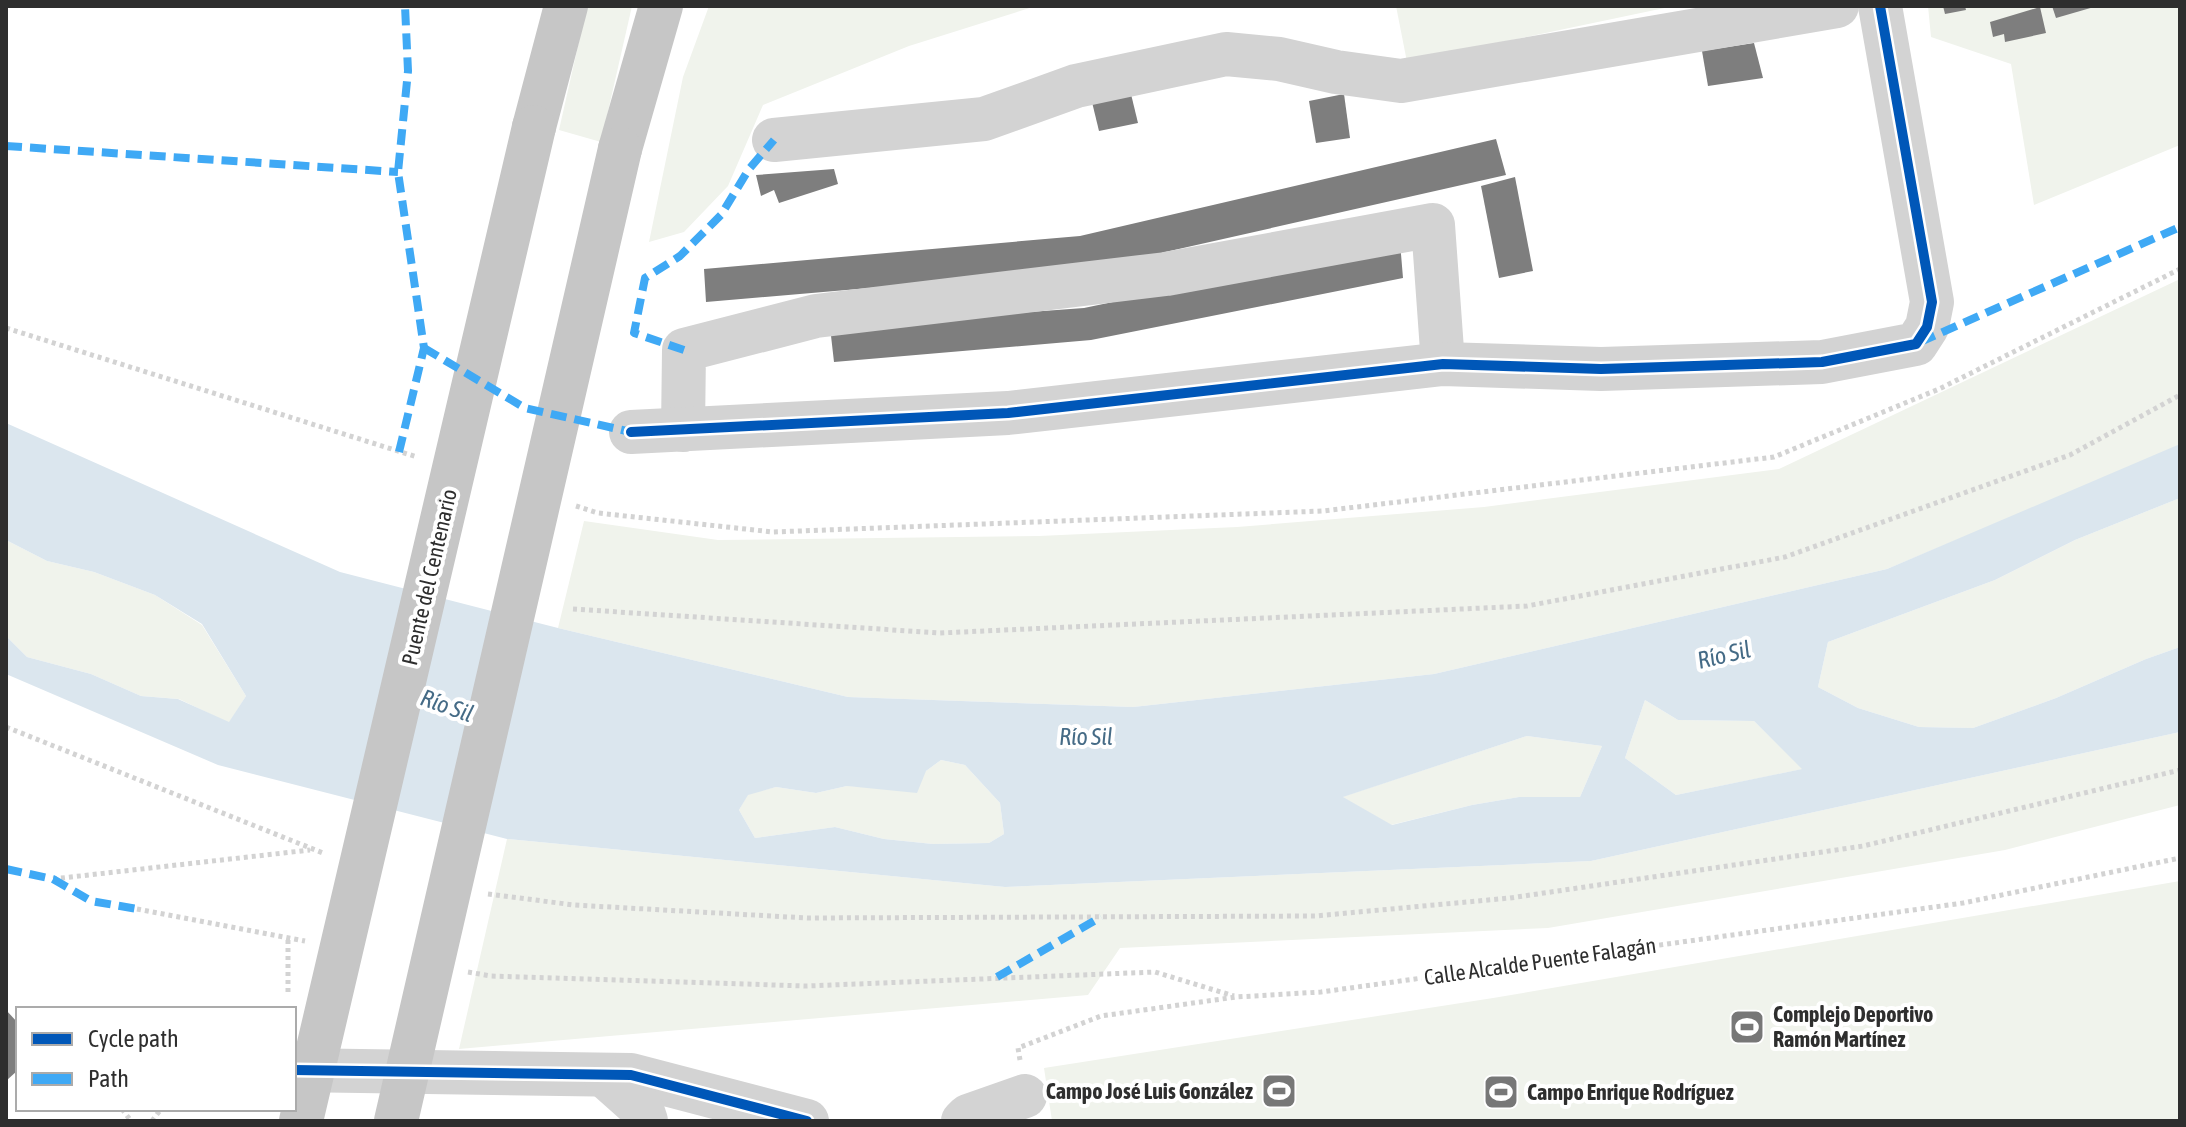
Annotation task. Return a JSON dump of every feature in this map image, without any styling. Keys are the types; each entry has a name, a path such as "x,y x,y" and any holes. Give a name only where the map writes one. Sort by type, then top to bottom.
{"main road":[{"name":"Puente del Centenario","path":"301,1121 534,127 566,6"},
{"path":"396,1121 620,149 661,6"}],"street":[{"path":"774,140 984,119 1076,86 1226,54 1279,59 1336,72 1401,81 1837,6"},
{"path":"631,432 1008,413 1443,364 1601,369 1822,362 1916,344 1927,327 1932,302 1880,6"},
{"path":"683,430 684,350 816,316 1166,274 1433,225 1443,364"},
{"path":"296,1070 631,1075 807,1121"},
{"path":"606,1077 642,1109 646,1121"},
{"path":"963,1121 968,1116 1025,1096"},
{"path":"682,1121 715,1109 741,1105"}],"path":[{"path":"570,504 598,513 773,532 1323,511 1774,457 1939,389 2180,269"},
{"path":"6,328 427,461"},
{"path":"573,609 940,633 1527,606 1785,557 2070,455 2180,395"},
{"path":"6,727 328,854"},
{"path":"481,893 574,905 807,918 1315,916 1510,898 1863,846 2180,770"},
{"path":"53,879 312,850"},
{"path":"137,909 319,943"},
{"path":"288,937 288,1004"},
{"path":"459,970 491,976 807,986 1155,972 1236,997"}],"shaded area":[{"path":"587,6 632,6 601,142 559,130"},
{"path":"709,6 1036,6 909,46 763,105 728,186 684,232 649,242 683,77"},
{"path":"1396,6 1674,6 1407,62"},
{"path":"1928,6 2180,6 2180,145 2034,205 2011,64 1931,37"},
{"path":"2180,279 2180,444 2169,451 1887,569 1434,674 1133,707 848,697 558,628 584,521 718,540 1039,536 1237,527 1484,507 1779,469"},
{"path":"2180,498 2180,647 1973,728 1919,727 1858,708 1818,687 1828,642 1995,580 2075,540"},
{"path":"6,540 47,561 94,572 155,595 202,625 246,696 229,723 179,699 141,696 91,674 27,657 6,636"},
{"path":"1645,700 1678,720 1754,721 1803,769 1676,795 1625,758"},
{"path":"2180,732 2180,805 2005,850 1548,928 1120,948 1088,995 459,1049 507,839 1005,887 1591,861"},
{"path":"1527,736 1602,746 1580,797 1519,797 1391,825 1342,797"},
{"path":"941,760 965,765 1000,803 1004,834 989,843 933,844 884,839 835,827 755,838 739,810 748,794 776,787 816,793 847,786 873,787 926,771"},
{"name":"Complejo Deportivo Ramón Martínez","path":"2180,881 2180,1121 1052,1121 1044,1068 1493,998"}],"water":[{"name":"Río Sil","path":"6,423 340,572 558,628 848,697 1133,707 1434,674 1887,569 2180,444 2180,498 2075,540 1995,580 1828,642 1818,687 1858,708 1919,727 1973,728 2180,647 2180,732 1591,861 1005,887 507,839 218,765 6,674 6,636 27,657 91,674 141,696 178,699 229,722 246,696 202,624 155,595 94,572 47,561 6,540","holes":["1645,700 1678,720 1754,721 1802,769 1676,795 1625,758","1527,736 1602,746 1580,797 1519,797 1392,825 1343,797","941,760 965,765 1000,803 1004,834 989,843 933,844 884,839 835,827 755,838 739,810 748,795 776,787 816,793 847,786 917,793 926,771"]}],"building":[{"path":"1943,6 1965,6 1966,10 1945,14"},
{"path":"2052,6 2094,6 2094,7 2056,18"},
{"path":"2040,7 2046,33 2005,42 2004,34 1993,37 1990,22"},
{"path":"1754,43 1763,78 1708,86 1702,51"},
{"path":"1130,90 1138,123 1099,131 1091,98"},
{"path":"1344,94 1350,138 1316,143 1309,101"},
{"path":"1496,139 1506,175 1090,269 706,302 704,269 1080,236"},
{"path":"834,169 838,184 779,203 774,190 761,196 756,175"},
{"path":"1515,177 1533,271 1499,278 1481,186"},
{"path":"1400,242 1403,278 1091,340 834,362 830,327 1084,308"},
{"path":"6,1010 16,1021 16,1072 6,1081"}],"marked path":[{"path":"399,452 424,348 398,172 408,71 405,6"},
{"path":"684,350 634,333 645,278 680,256 721,215 749,169 774,140"},
{"path":"6,146 398,172"},
{"path":"1920,342 2180,227"},
{"path":"424,348 525,408 631,432"},
{"path":"6,869 53,879 91,901 137,909"},
{"path":"997,977 1101,917"}],"cycle path":[{"path":"631,432 1008,413 1443,364 1601,369 1822,362 1916,344 1927,327 1932,302 1880,6"},
{"path":"296,1070 631,1075 807,1121"}],"place":[{"name":"Complejo Deportivo Ramón Martínez","path":"1747,1027"},
{"name":"Campo José Luis González","path":"1279,1091"},
{"name":"Campo Enrique Rodríguez","path":"1501,1092"}]}
